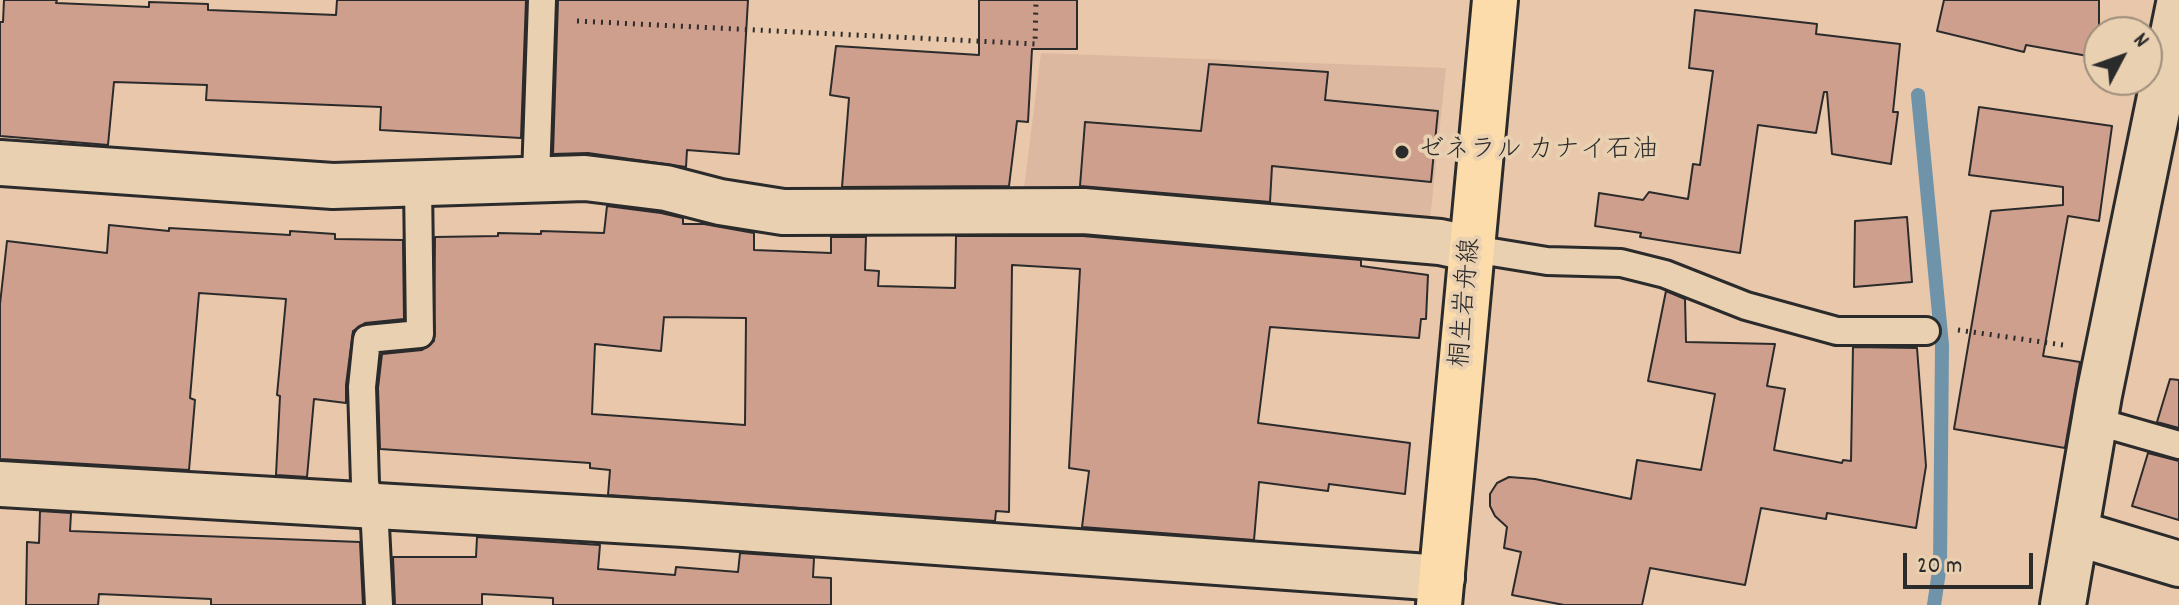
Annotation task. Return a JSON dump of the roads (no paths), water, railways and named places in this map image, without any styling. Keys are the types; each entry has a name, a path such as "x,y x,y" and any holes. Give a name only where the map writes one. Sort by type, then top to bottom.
{"main road":[{"name":"桐生岩舟線","path":"1441,592 1495,0"}],"street":[{"path":"2063,605 2108,351 2179,4"},
{"path":"0,163 333,186 585,178 666,188 720,202 783,212 1084,211 1440,242 1473,249"},
{"path":"0,484 699,525 1441,592"},
{"path":"2076,533 2179,564"}],"lane":[{"path":"536,178 542,10"},
{"path":"379,605 375,526 365,483 362,387 367,339 420,334 418,185"},
{"path":"1473,249 1547,261 1621,263 1665,274 1746,306 1837,331 1940,330"},
{"path":"2095,421 2179,445"}],"waterway":[{"path":"1918,95 1942,345 1940,565 1934,605"}],"place":[{"name":"ゼネラル カナイ石油","path":"1402,152"}]}
